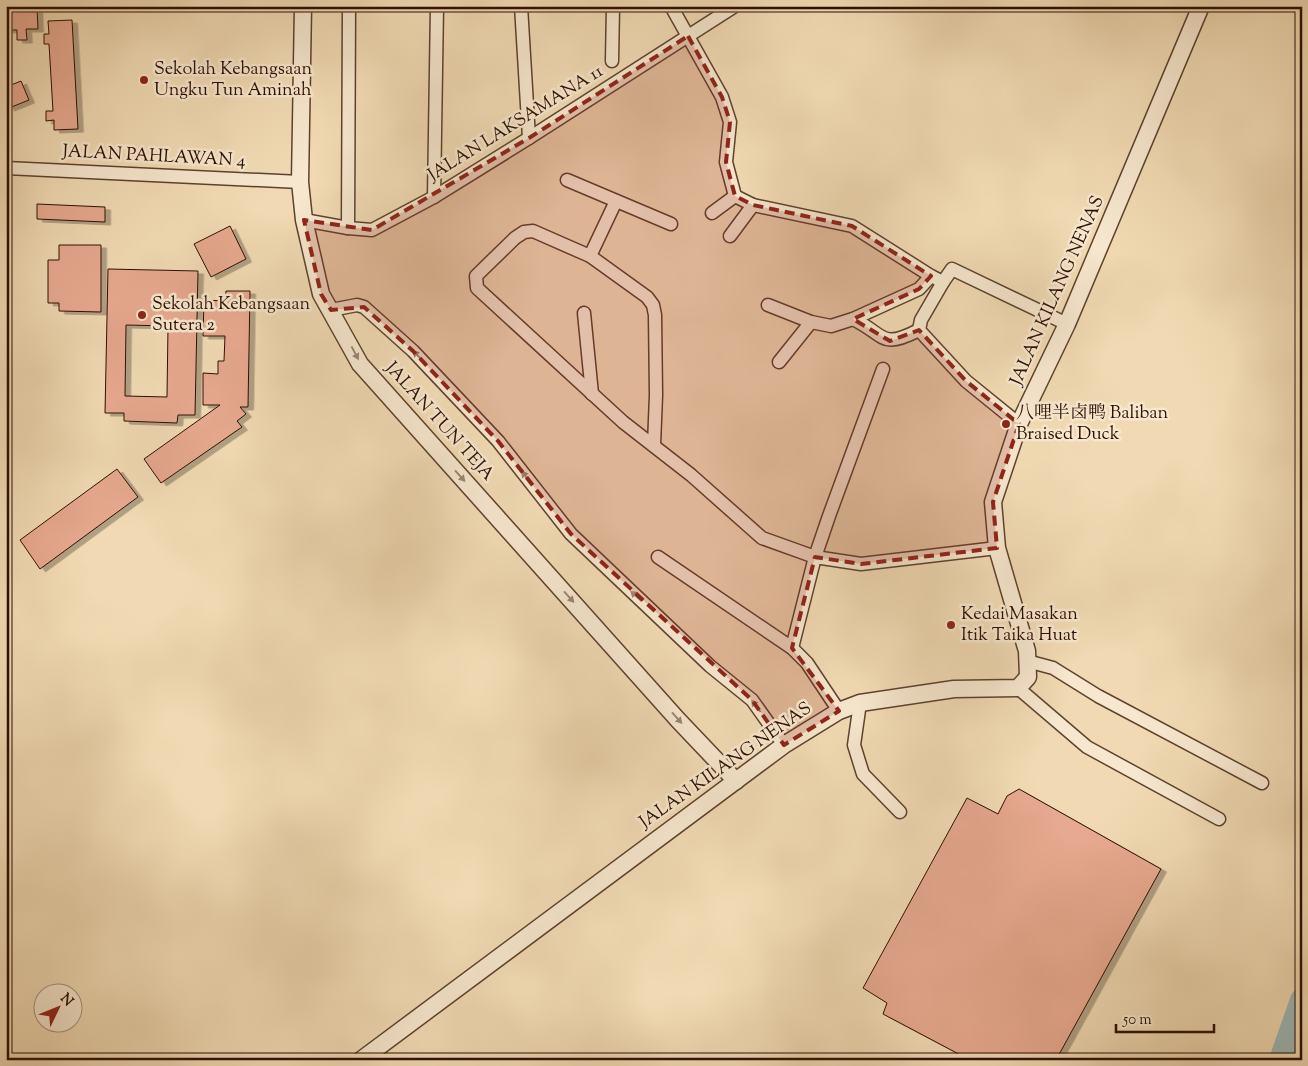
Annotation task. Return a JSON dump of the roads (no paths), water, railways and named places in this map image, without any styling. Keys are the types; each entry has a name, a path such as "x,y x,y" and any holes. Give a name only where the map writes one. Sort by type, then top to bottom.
{"street":[{"name":"JALAN TUN TEJA","path":"303,6 300,182 304,220 322,294 360,364 678,720 736,781"},
{"path":"348,228 349,6"},
{"path":"434,196 437,6"},
{"path":"521,6 529,138"},
{"path":"612,61 613,6"},
{"path":"671,6 722,97 730,122 726,162 735,196 753,205 852,226 931,276 944,282"},
{"name":"JALAN LAKSAMANA 11","path":"304,220 348,228 372,230 434,196 529,138 735,6"},
{"name":"JALAN KILANG NENAS","path":"361,1060 533,934 736,781 784,746 839,711 860,703 954,690 1018,688 1028,677 1027,651 996,548 993,502 1019,424 1068,324 1201,6"},
{"name":"JALAN PAHLAWAN 4","path":"6,168 300,182"},
{"path":"567,180 671,224"},
{"path":"712,213 735,196"},
{"path":"590,256 616,202"},
{"path":"730,236 753,205"},
{"path":"654,445 656,395 653,305 642,292 590,256 528,231 515,238 478,274 475,282 485,298 592,394 654,445 691,475 762,538 815,557 861,564 996,548"},
{"path":"919,330 921,320 952,269 1068,324"},
{"path":"768,305 811,322 831,326 853,320 919,290 931,276"},
{"path":"331,310 357,305 364,307 413,351 498,441 571,534 710,666 752,700 784,746"},
{"path":"584,313 592,394"},
{"path":"853,320 890,341 900,340 919,330"},
{"path":"779,362 811,322"},
{"path":"919,330 966,381 1019,424"},
{"path":"792,648 815,557 883,369"},
{"path":"658,557 792,648 807,663 839,711"},
{"path":"1027,661 1053,668 1098,696 1262,783"},
{"path":"1018,688 1087,747 1219,819"},
{"path":"860,703 854,745 863,774 900,812"}],"water":[{"path":"1302,1000 1302,1060 1281,1060"}],"waterway":[{"path":"1281,1060 1302,1000"}],"place":[{"name":"Sekolah Kebangsaan Ungku Tun Aminah","path":"144,80"},
{"name":"Sekolah Kebangsaan Sutera 2","path":"142,315"},
{"name":"八哩半卤鸭 Baliban Braised Duck","path":"1006,424"},
{"name":"Kedai Masakan Itik Taika Huat","path":"951,625"}]}
